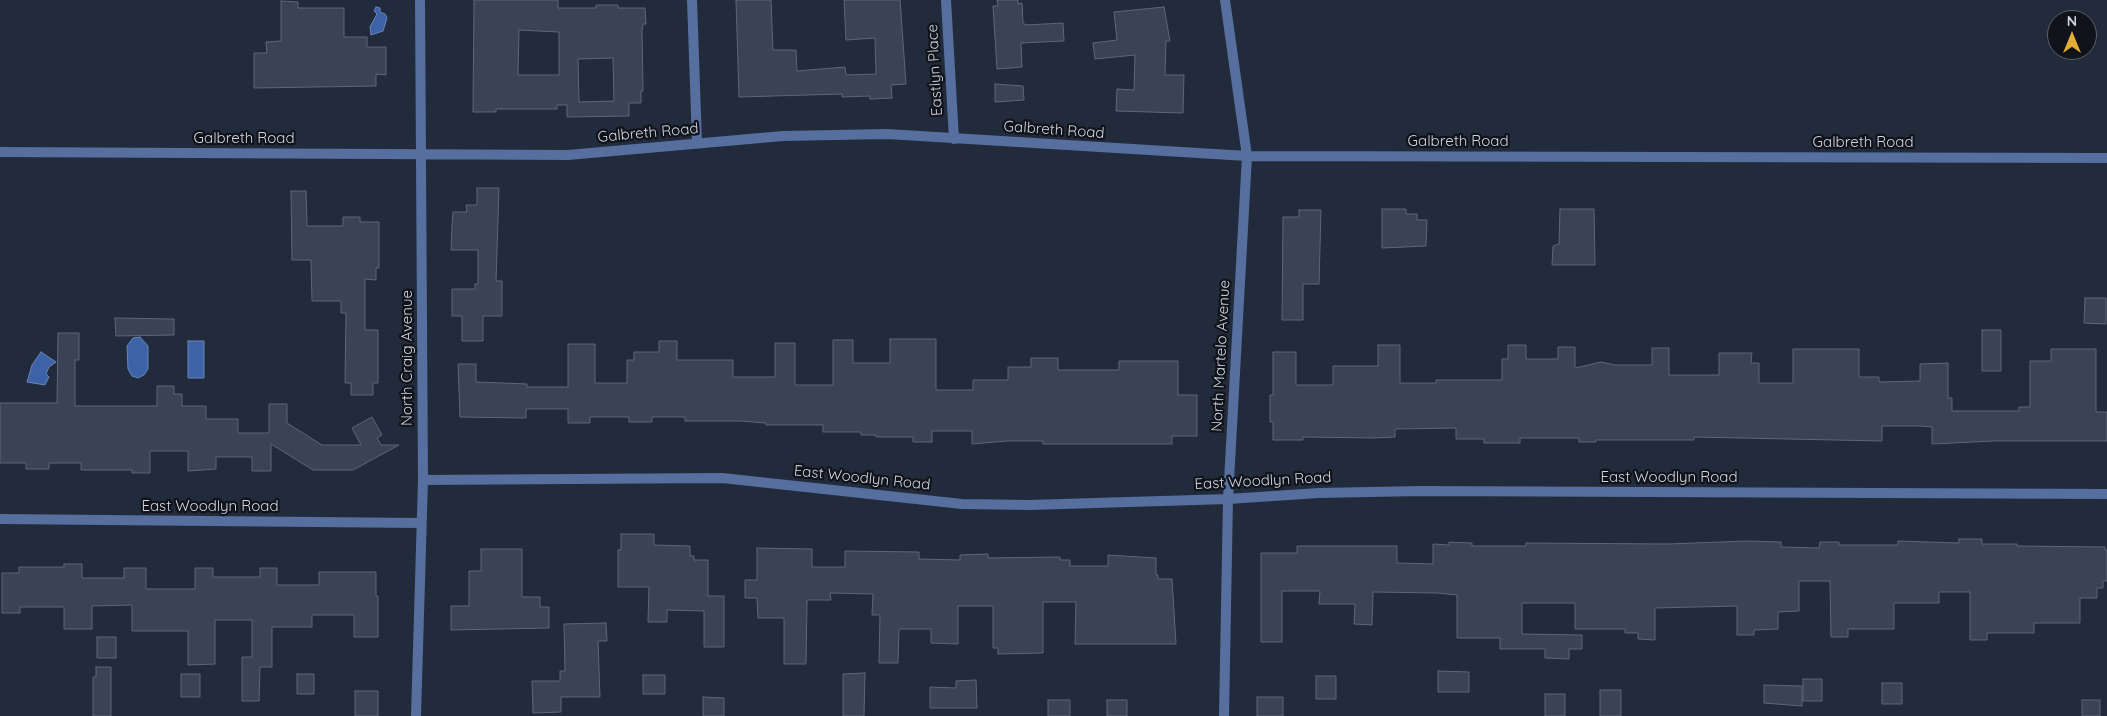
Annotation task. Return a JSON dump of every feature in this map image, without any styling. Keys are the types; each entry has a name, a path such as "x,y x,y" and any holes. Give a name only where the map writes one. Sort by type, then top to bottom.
{"street":[{"name":"North Craig Avenue","path":"416,716 420,523 423,480 420,0"},
{"path":"692,0 697,143"},
{"name":"Eastlyn Place","path":"946,0 954,139"},
{"name":"North Martelo Avenue","path":"1224,716 1228,499 1247,156 1225,0"},
{"name":"Galbreth Road","path":"0,152 568,155 782,136 868,135 1247,156 2107,158"},
{"name":"East Woodlyn Road","path":"423,480 722,478 954,503 1029,506 1228,499 1319,493 1421,491 2107,494"},
{"name":"East Woodlyn Road","path":"0,520 420,523"}],"water":[{"path":"376,7 380,8 380,12 385,14 387,18 383,31 371,35 370,27 377,14 374,11"},
{"path":"140,337 148,346 148,369 144,375 138,378 132,376 128,369 127,346 133,338"},
{"path":"188,341 204,341 204,378 188,378"},
{"path":"41,352 56,362 49,367 46,374 49,377 45,385 27,382 32,365"}],"building":[{"path":"474,0 558,0 558,8 596,8 596,5 618,5 618,8 645,8 646,24 643,24 642,30 643,91 641,91 641,103 629,103 629,116 567,117 567,105 557,105 557,109 496,109 496,112 473,112","holes":["519,30 559,32 559,75 518,75","613,58 614,101 579,102 578,59"]},
{"path":"736,0 771,0 773,50 796,50 797,71 845,67 846,75 876,74 875,38 846,40 844,0 900,0 906,84 891,85 892,98 870,99 870,96 842,97 842,94 739,97"},
{"path":"997,0 1018,0 1018,4 1022,3 1023,23 1026,25 1063,23 1064,41 1021,43 1022,67 997,69 993,6 998,6"},
{"path":"281,1 298,2 298,8 344,8 344,37 367,37 367,47 386,47 386,75 376,74 376,86 254,88 254,53 267,53 266,42 281,41"},
{"path":"1164,7 1170,41 1166,41 1165,75 1184,75 1183,113 1116,111 1117,89 1134,90 1135,55 1095,59 1093,43 1117,40 1114,12"},
{"path":"995,84 1023,86 1024,100 995,102"},
{"path":"477,188 499,188 496,281 502,281 502,316 483,316 483,341 462,341 462,316 452,316 452,289 475,289 475,284 478,284 478,250 451,250 453,212 467,212 466,205 477,205"},
{"path":"291,191 306,191 307,226 343,226 343,217 360,217 360,222 379,222 379,268 376,268 376,280 365,279 365,330 378,330 378,383 373,383 373,395 351,395 351,383 345,383 346,313 341,313 341,301 312,301 311,260 292,260"},
{"path":"1382,209 1406,209 1406,214 1417,214 1417,220 1427,220 1426,246 1382,248"},
{"path":"1560,209 1594,209 1595,265 1552,265 1553,246 1559,244"},
{"path":"1299,210 1321,210 1319,284 1303,284 1303,320 1282,320 1283,217 1299,217"},
{"path":"2085,298 2106,298 2106,324 2084,323"},
{"path":"115,318 174,319 174,335 116,336"},
{"path":"1982,330 2001,330 2001,371 1982,371"},
{"path":"58,333 79,333 79,360 75,360 75,406 157,406 157,386 174,386 174,394 182,394 182,406 206,406 206,419 238,419 238,433 269,433 269,404 287,404 287,423 322,445 361,445 352,428 372,417 382,435 377,438 381,445 399,445 353,470 313,470 271,444 271,471 252,471 252,457 216,457 216,469 188,471 188,451 150,451 150,473 132,473 132,470 81,470 81,463 49,463 49,469 26,469 26,463 0,463 0,403 57,403"},
{"path":"890,339 936,339 936,390 973,390 973,380 1008,380 1008,367 1031,367 1031,358 1058,358 1058,370 1119,370 1119,361 1178,361 1178,395 1197,395 1197,436 1172,436 1172,444 1043,444 1043,441 1007,441 972,444 972,431 932,431 932,442 913,442 913,437 876,437 876,435 861,435 861,432 823,432 823,425 766,425 766,423 741,421 685,421 685,417 652,417 652,422 629,422 629,417 590,417 590,423 568,423 568,409 526,409 526,418 460,417 458,364 476,364 476,382 527,384 527,387 568,387 568,344 595,344 595,383 627,383 627,360 634,360 634,352 659,352 659,341 677,341 677,360 733,360 733,377 775,377 775,343 795,343 795,385 833,385 833,340 853,340 853,363 890,363"},
{"path":"1378,345 1400,345 1400,383 1436,383 1436,380 1502,380 1502,359 1508,359 1508,345 1526,345 1526,359 1558,359 1558,347 1575,347 1575,368 1601,362 1615,365 1652,365 1652,348 1669,348 1669,375 1719,375 1719,353 1752,353 1751,363 1759,363 1759,383 1793,383 1793,349 1859,349 1859,377 1879,377 1879,382 1920,381 1920,364 1948,363 1948,398 1952,398 1952,411 2019,411 2019,407 2030,407 2030,361 2051,361 2051,349 2096,349 2096,412 2107,412 2107,441 1993,441 1932,444 1932,427 1920,426 1882,426 1882,441 1694,437 1694,440 1596,440 1596,442 1579,442 1579,438 1520,438 1520,443 1484,443 1484,439 1456,439 1456,428 1395,429 1395,437 1303,437 1303,440 1273,440 1273,422 1270,422 1270,395 1273,395 1273,352 1296,352 1296,385 1333,385 1333,366 1378,366"},
{"path":"621,534 654,534 654,545 690,546 690,556 694,556 694,560 708,560 708,596 724,596 724,647 704,647 704,611 667,610 667,622 648,622 649,587 618,587 618,550 621,550"},
{"path":"1959,539 1982,539 1982,544 2017,544 2017,546 2105,547 2105,550 2107,550 2107,581 2103,581 2103,588 2097,588 2097,598 2080,598 2080,623 2034,623 2034,633 1987,633 1987,640 1970,640 1970,592 1939,592 1939,603 1894,603 1894,629 1848,629 1848,637 1831,637 1830,581 1799,581 1799,611 1778,612 1778,629 1754,630 1754,635 1737,635 1737,606 1655,608 1655,640 1638,639 1638,633 1625,633 1625,629 1575,629 1575,603 1522,603 1522,634 1582,635 1582,649 1569,649 1569,659 1545,658 1545,649 1500,649 1500,638 1457,638 1457,595 1437,593 1373,592 1372,625 1354,624 1355,604 1319,604 1320,591 1282,591 1282,642 1261,642 1261,553 1297,553 1297,546 1397,546 1397,563 1433,564 1433,544 1449,545 1449,542 1472,543 1472,546 1526,546 1526,543 1667,544 1747,541 1781,542 1781,547 1819,548 1820,542 1839,542 1839,545 1898,545 1898,541 1959,543"},
{"path":"757,548 812,549 812,567 845,567 845,551 919,552 919,559 960,560 960,555 988,554 988,558 1060,557 1060,560 1070,560 1070,566 1108,566 1108,555 1156,558 1156,575 1158,575 1158,579 1172,579 1176,644 1075,644 1076,602 1043,602 1043,653 998,654 998,648 993,648 993,606 958,606 958,644 931,643 931,629 899,629 898,663 879,663 880,615 872,615 873,594 830,593 831,600 807,600 806,664 784,664 784,618 758,618 757,598 745,598 745,580 757,580"},
{"path":"481,549 522,549 522,597 540,597 540,607 549,607 549,628 451,630 451,606 469,606 469,571 481,571"},
{"path":"64,564 82,564 82,578 124,578 124,568 146,568 146,589 195,589 195,568 213,568 213,577 260,577 260,568 277,568 277,585 319,585 319,572 376,572 378,637 354,637 354,615 312,615 312,627 272,627 272,667 260,667 259,701 242,701 242,657 252,657 252,620 215,620 215,664 188,665 188,631 132,631 132,605 92,606 92,629 64,629 64,607 20,607 20,613 2,613 2,573 19,573 19,567 64,567"},
{"path":"606,623 607,641 598,641 600,697 561,697 561,712 533,713 532,681 560,681 560,671 565,671 564,624"},
{"path":"97,637 116,637 116,658 97,658"},
{"path":"96,667 111,667 111,716 93,716 93,677 96,677"},
{"path":"1438,671 1469,672 1469,692 1438,692"},
{"path":"865,673 864,716 843,716 843,674"},
{"path":"181,674 200,674 200,697 181,697"},
{"path":"297,674 314,674 314,694 297,694"},
{"path":"643,675 665,675 665,694 643,694"},
{"path":"1316,676 1336,676 1336,699 1316,699"},
{"path":"1803,679 1822,679 1822,701 1803,701"},
{"path":"976,680 977,708 930,708 930,687 956,688 956,681"},
{"path":"1882,683 1902,683 1902,704 1882,704"},
{"path":"1764,685 1802,686 1802,706 1764,703"},
{"path":"1600,690 1621,690 1621,716 1600,716"},
{"path":"355,691 378,691 378,716 355,716"},
{"path":"1545,694 1565,694 1565,716 1545,716"},
{"path":"703,697 724,698 724,716 703,716"},
{"path":"1257,697 1283,697 1283,716 1257,716"},
{"path":"1048,700 1070,700 1070,716 1048,716"},
{"path":"1107,700 1127,700 1127,716 1107,716"},
{"path":"2082,700 2100,700 2100,716 2082,716"}]}
